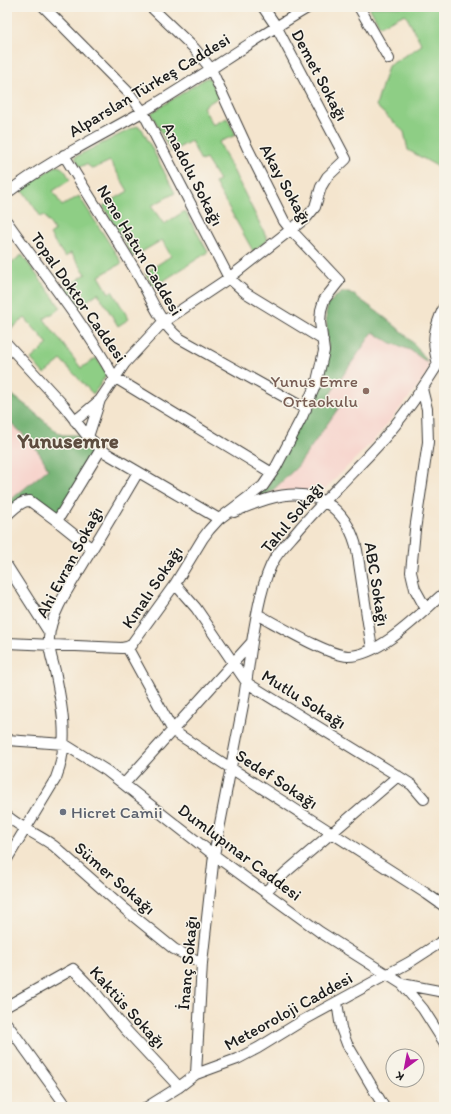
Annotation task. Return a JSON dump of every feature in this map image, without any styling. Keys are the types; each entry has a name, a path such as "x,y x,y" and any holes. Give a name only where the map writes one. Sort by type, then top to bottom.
{"street":[{"name":"Anadolu Sokağı","path":"44,7 128,92 143,112 229,278 246,293 323,340"},
{"name":"Akay Sokağı","path":"151,7 194,48 211,69 267,189 284,221 338,281 324,300 321,310 320,322 324,351 321,365 306,409 263,486 219,519"},
{"name":"Demet Sokağı","path":"263,7 276,26 346,158 328,177 321,187 316,207 307,217 291,230"},
{"name":"Alparslan Türkeş Caddesi","path":"7,193 30,176 64,155 143,112 276,26 309,7"},
{"path":"359,7 389,59"},
{"name":"Nene Hatun Caddesi","path":"64,155 137,274 163,322 179,338 306,409"},
{"name":"Topal Doktor Caddesi","path":"7,222 89,335 114,377 272,472"},
{"path":"88,437 100,400 114,377 143,342 163,322 229,278 291,230"},
{"name":"Tahıl Sokağı","path":"231,768 247,683 257,614 275,559 324,501 370,453 441,365 434,343 438,319 444,307"},
{"path":"7,344 64,406 88,437 101,449 219,519"},
{"path":"422,389 427,409 428,442 415,530 411,572 415,589 426,609"},
{"path":"75,421 100,400"},
{"path":"57,521 101,449"},
{"name":"Ahi Evran Sokağı","path":"7,859 56,778 60,768 64,744 60,695 49,645 49,632 63,598 138,472"},
{"name":"ABC Sokağı","path":"219,519 259,501 287,495 315,497 324,501 337,511 346,520 354,536 372,649"},
{"path":"7,515 27,500 36,504 92,549"},
{"name":"Kınalı Sokağı","path":"7,643 127,647 134,641 175,584 203,538 219,519"},
{"path":"7,566 49,632"},
{"name":"Mutlu Sokağı","path":"175,584 196,608 247,683 412,785 424,799"},
{"path":"257,614 324,649 341,655 355,655 372,649 390,639 444,593"},
{"path":"124,784 252,642"},
{"name":"Sedef Sokağı","path":"127,647 173,731 444,906"},
{"name":"Dumlupınar Caddesi","path":"7,740 64,744 107,771 214,855 320,932 402,984"},
{"name":"İnanç Sokağı","path":"196,1074 202,963 214,855 231,768"},
{"path":"265,892 398,776"},
{"name":"Sümer Sokağı","path":"7,816 24,829 54,846 126,910 174,949 202,963"},
{"name":"Meteoroloji Caddesi","path":"147,1107 179,1087 196,1074 237,1059 386,975 444,940"},
{"name":"Kaktüs Sokağı","path":"7,1006 73,969 94,991 125,1029 179,1087"},
{"path":"402,984 444,992"},
{"path":"402,984 423,1009 444,1042"},
{"path":"336,1002 341,1028 347,1044 384,1107"},
{"path":"7,1024 67,1107"}],"shaded area":[{"name":"Yunus Emre Ortaokulu","path":"343,292 349,292 370,306 414,344 428,363 428,369 421,383 374,440 322,492 273,490 261,498 268,486 328,348 326,313 328,305 334,298"},
{"path":"7,391 57,432 62,435 77,435 90,447 91,456 32,497 26,496 7,510"}],"green space":[{"path":"369,7 444,7 444,170 408,150 404,132 376,106 388,66 422,45 405,14 380,26"},
{"path":"206,78 209,78 219,97 203,107 213,125 227,118 236,135 219,142 268,240 253,251 215,183 219,180 206,159 201,161 191,141 171,152 151,113"},
{"path":"137,126 142,129 175,193 151,206 164,224 185,211 208,252 154,287 145,273 171,256 162,240 133,257 103,206 128,191 110,161 93,169 86,164 80,167 75,157"},
{"path":"56,166 63,169 70,180 53,191 62,206 79,196 122,263 99,276 109,293 112,291 129,319 118,326 98,293 77,308 64,289 86,274 71,253 65,257 50,235 55,231 44,215 41,217 21,188"},
{"path":"22,255 61,308 44,319 81,368 96,358 107,373 93,394 61,360 44,374 31,359 48,344 25,318 8,331 7,330 7,316 11,313 7,307 7,266"},
{"path":"343,292 349,292 354,295 405,334 422,353 428,363 410,350 389,342 373,332 328,397 340,406 297,467 273,490 261,498 253,498 268,486 328,348 326,313 328,305 334,298"},
{"path":"7,391 57,432 62,435 77,435 87,444 91,451 90,457 83,472 59,511 55,514 30,496 26,496 7,510 7,503 48,469 35,448 7,419"}],"place":[{"name":"Yunus Emre Ortaokulu","path":"366,391"},
{"name":"Hicret Camii","path":"63,812"}],"district":[{"name":"Yunusemre","path":"68,441"}]}
